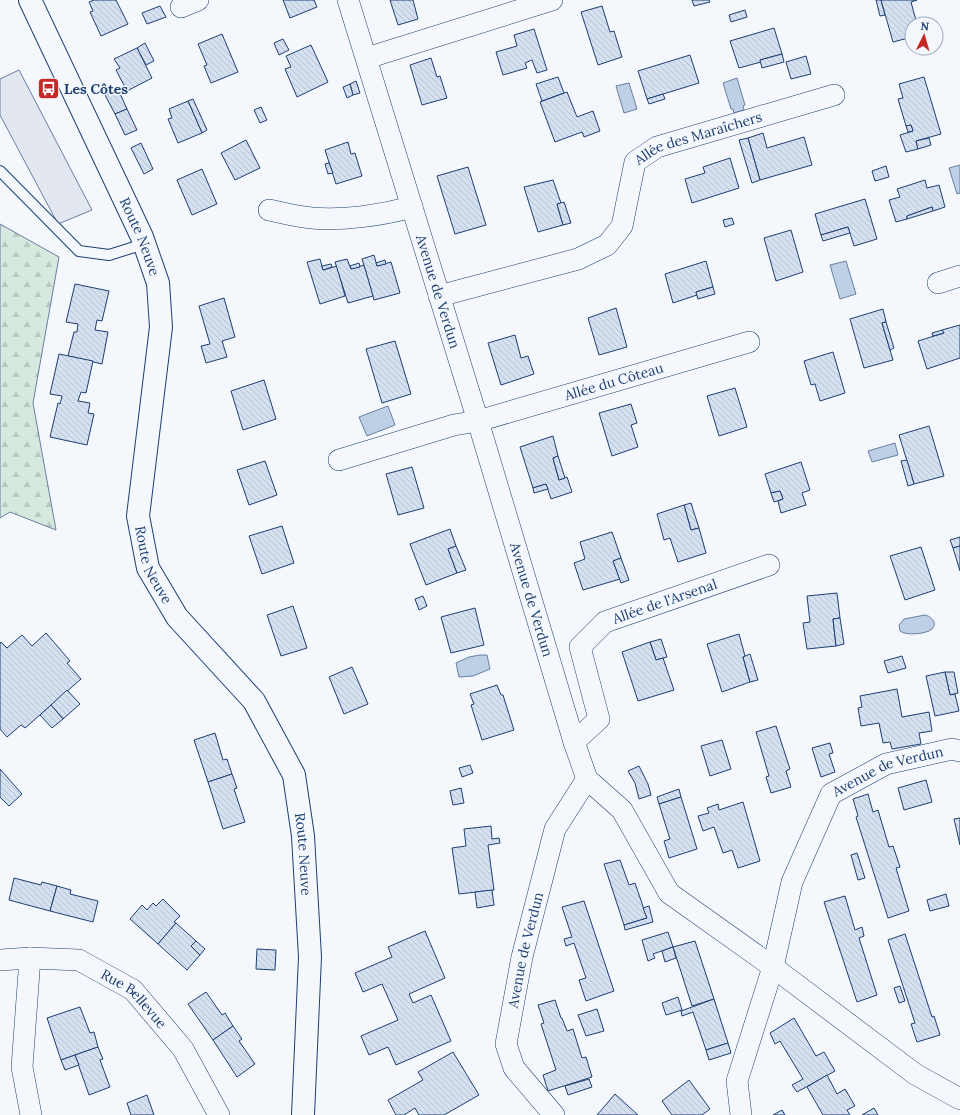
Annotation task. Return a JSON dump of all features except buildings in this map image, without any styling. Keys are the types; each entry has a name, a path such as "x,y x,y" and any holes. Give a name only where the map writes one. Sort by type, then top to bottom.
{"street":[{"name":"Route Neuve","path":"30,0 144,244 158,283 161,327 138,516 148,568 176,618 254,702 294,775 303,836 310,958 303,1115"},
{"name":"Avenue de Verdun","path":"348,0 478,421 586,779 555,829 522,958 506,1044 514,1068 554,1115"},
{"path":"367,58 552,0"},
{"name":"Allée des Maraîchers","path":"439,296 578,259 607,245 622,226 635,162 657,148 834,95"},
{"path":"269,210 312,218 351,218 388,214 412,207"},
{"path":"938,283 960,276"},
{"name":"Allée du Côteau","path":"478,421 749,342"},
{"path":"339,460 454,425 478,421"},
{"name":"Allée de l'Arsenal","path":"574,742 599,719 580,647 606,622 769,565"},
{"name":"Avenue de Verdun","path":"741,1115 737,1082 773,967 792,882 831,794 886,764 952,749 960,751"},
{"path":"586,779 622,810 669,893 773,967 915,1074 960,1099"},
{"path":"30,958 22,1067 31,1115"},
{"name":"Rue Bellevue","path":"0,960 30,958 79,960 132,990 183,1049 219,1115"}],"lane":[{"path":"0,171 79,251 109,255 144,244"}],"green space":[{"path":"0,224 59,257 33,403 56,530 10,512 0,518"}],"shaded area":[{"path":"19,70 92,210 58,224 0,115 0,79"}],"water":[{"path":"737,78 745,105 743,106 744,110 734,113 733,109 731,109 723,83"},
{"path":"629,83 637,109 624,113 616,86"},
{"path":"960,165 960,193 957,194 949,168"},
{"path":"846,261 856,294 840,299 830,265"},
{"path":"388,406 395,425 367,436 359,417"},
{"path":"895,443 898,455 872,462 868,451"},
{"path":"925,615 931,618 934,622 934,627 929,631 907,634 900,631 899,625 904,619"},
{"path":"487,655 490,669 473,676 459,677 456,663 469,657"}],"place":[{"name":"Les Côtes","path":"48,89"}]}
